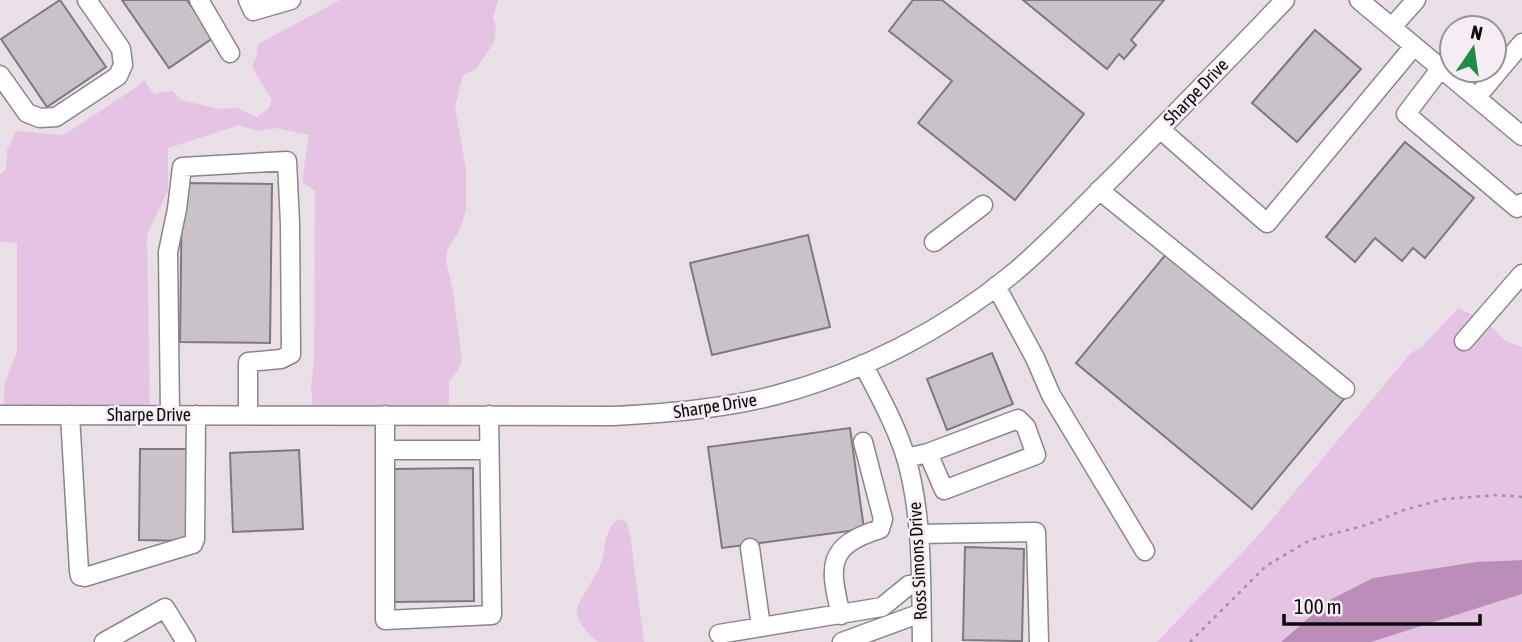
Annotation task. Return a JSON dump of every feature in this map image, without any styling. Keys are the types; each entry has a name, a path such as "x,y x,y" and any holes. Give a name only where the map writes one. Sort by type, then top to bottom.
{"street":[{"path":"0,75 27,113 40,118 56,117 118,76 123,65 121,50 87,0"},
{"path":"199,0 230,53"},
{"path":"248,0 253,11 291,0"},
{"name":"Sharpe Drive","path":"0,415 613,416 701,411 777,395 863,364 920,336 996,286 1038,252 1284,0"},
{"path":"1359,0 1438,66"},
{"path":"1392,27 1416,0"},
{"path":"1476,97 1522,43"},
{"path":"1160,129 1266,223 1414,46"},
{"path":"1438,72 1406,114 1517,208 1522,203"},
{"path":"1460,84 1522,136"},
{"path":"170,414 168,252 182,167 287,161 292,354 281,359 248,362 248,415"},
{"path":"1099,190 1345,389"},
{"path":"934,242 983,205"},
{"path":"1464,341 1522,274"},
{"path":"996,286 1035,358 1051,395 1145,551"},
{"name":"Ross Simons Drive","path":"863,364 893,424 914,490 919,534 922,642"},
{"path":"70,415 79,571 80,576 85,577 193,544 196,415"},
{"path":"385,415 385,620 492,615 489,415"},
{"path":"906,458 928,453 1018,419 1026,427 1036,455 944,491 928,453"},
{"path":"841,615 833,583 834,561 842,547 859,536 880,530 883,519 863,442"},
{"path":"384,450 489,450"},
{"path":"919,534 1036,532 1039,642"},
{"path":"750,548 761,627"},
{"path":"719,634 882,607 909,585 921,584"},
{"path":"104,642 165,608 186,642"},
{"path":"842,642 921,613"}],"path":[{"path":"1190,642 1266,566 1310,540 1444,499 1497,495 1522,497"}],"shaded area":[{"path":"340,0 498,0 493,17 496,28 494,42 476,69 463,75 455,107 466,170 466,209 461,227 447,251 446,261 462,360 458,371 449,381 449,413 313,410 311,386 314,362 315,191 303,183 309,135 277,128 257,131 239,125 168,148 168,190 147,235 150,413 3,410 5,383 17,352 17,243 0,242 0,174 6,169 7,150 16,131 64,135 144,80 154,94 173,91 181,100 219,109 236,108 257,117 269,108 272,100 252,67 258,44"},
{"path":"1458,308 1485,321 1506,341 1522,347 1522,560 1476,562 1373,578 1295,629 1281,642 1157,642 1257,537 1410,354 1423,346"},
{"path":"618,519 627,522 630,535 644,642 598,642 586,631 577,613 578,605 602,561 609,530"},
{"path":"1522,560 1522,594 1371,642 1281,642 1328,601 1373,578 1476,562"},
{"path":"1522,594 1522,642 1371,642"}],"building":[{"path":"60,0 106,67 47,107 1,39"},
{"path":"122,0 187,0 213,38 169,68"},
{"path":"913,0 942,0 1084,114 1015,200 918,123 952,81 889,31"},
{"path":"1023,0 1164,0 1131,40 1136,45 1124,59 1119,54 1107,69"},
{"path":"1315,30 1361,69 1297,142 1252,103"},
{"path":"1405,142 1474,198 1425,258 1413,248 1402,261 1375,238 1355,262 1326,237"},
{"path":"182,183 272,184 270,343 180,342"},
{"path":"808,235 830,327 712,355 690,263"},
{"path":"1167,253 1344,399 1252,509 1076,363"},
{"path":"992,353 1013,404 947,430 927,379"},
{"path":"850,428 864,529 722,548 708,447"},
{"path":"140,449 189,449 188,541 139,540"},
{"path":"299,450 303,529 233,532 230,453"},
{"path":"473,468 474,601 394,602 392,469"},
{"path":"965,547 1024,549 1022,641 963,640"}]}
